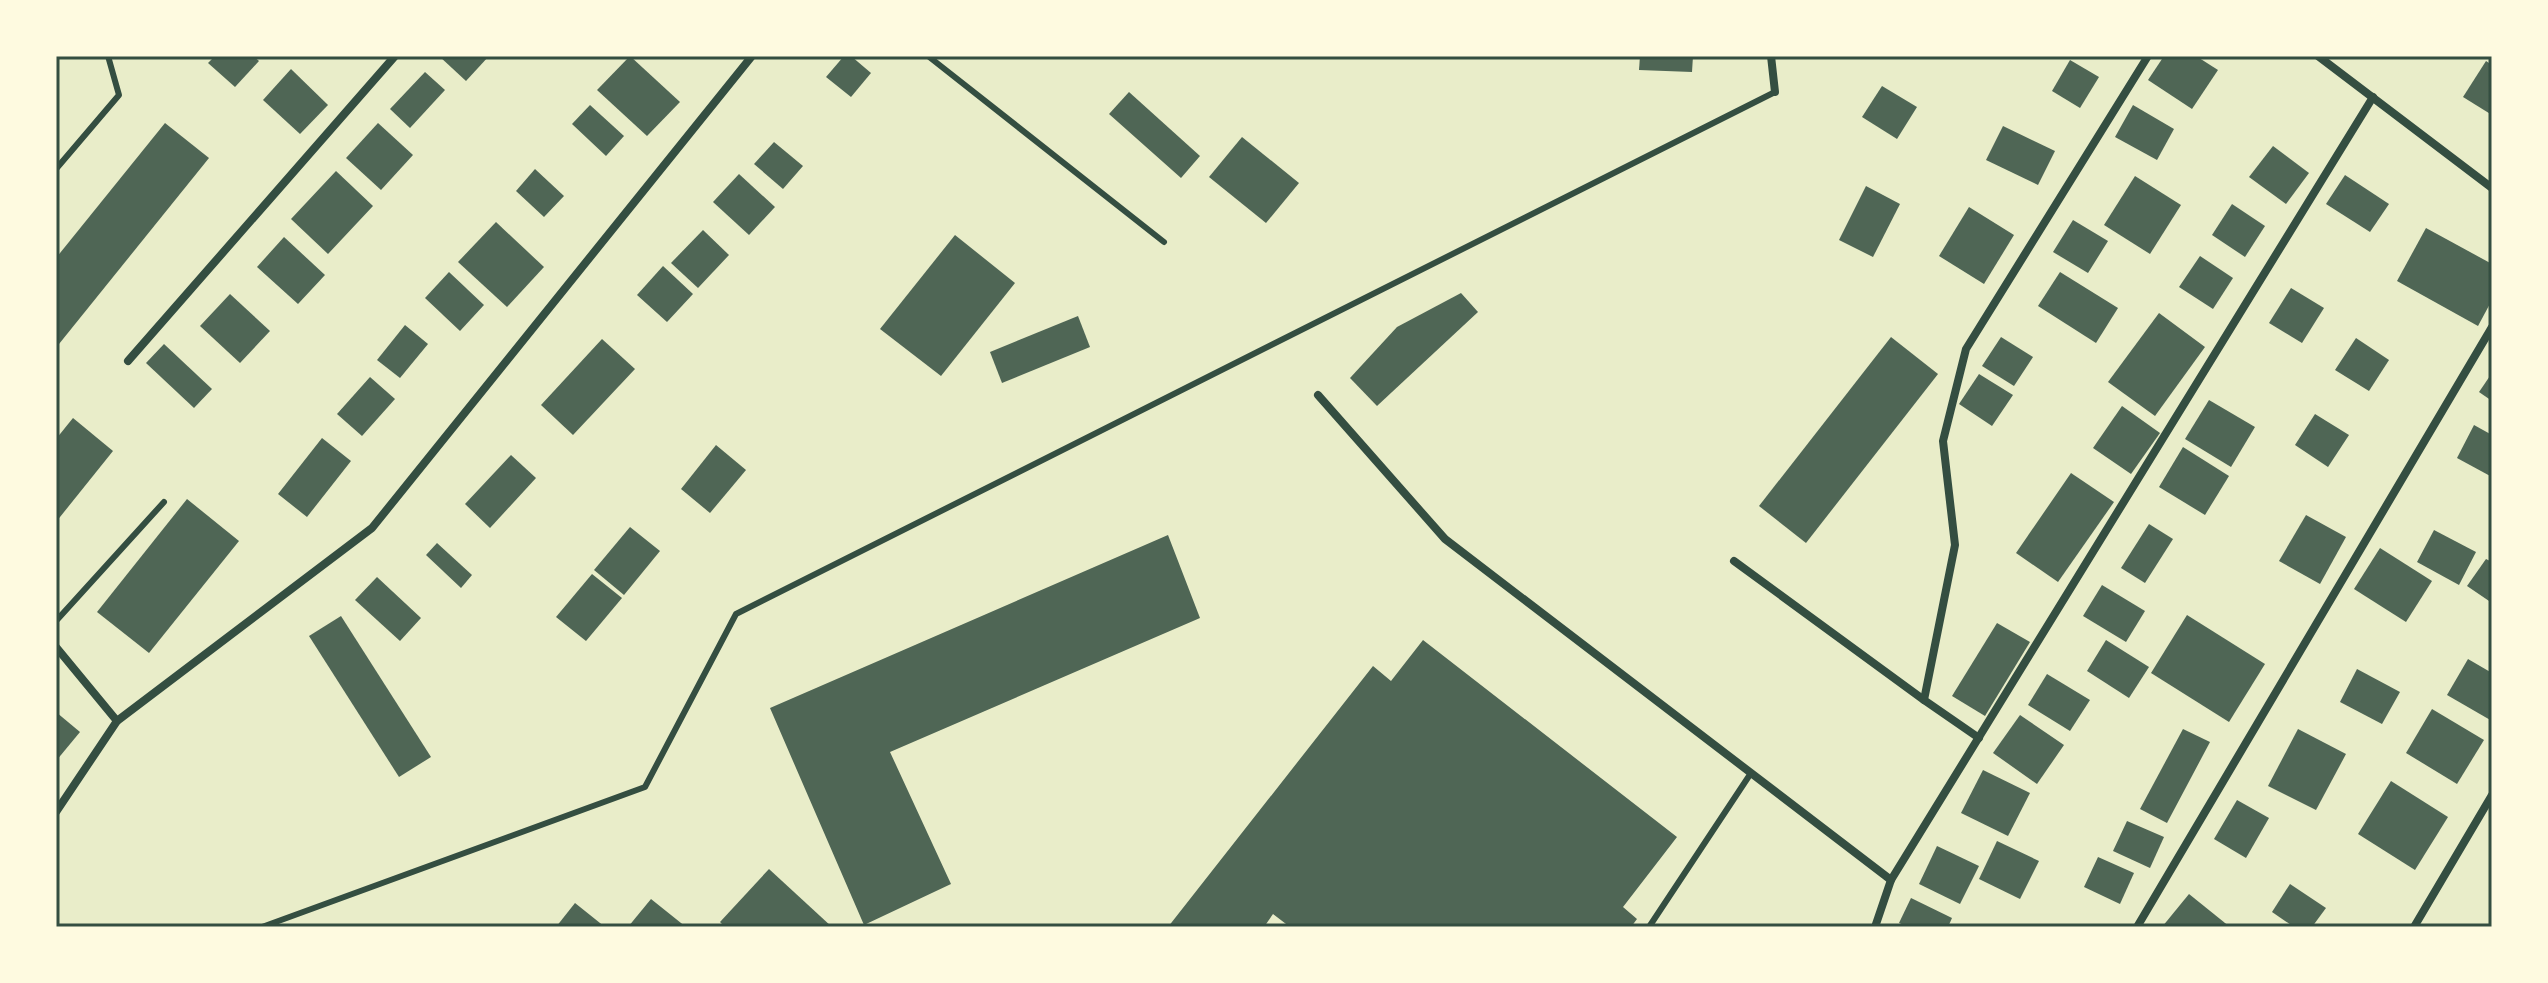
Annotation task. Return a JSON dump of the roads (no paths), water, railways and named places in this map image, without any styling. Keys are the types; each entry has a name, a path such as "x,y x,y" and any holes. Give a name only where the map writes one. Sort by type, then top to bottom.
{"street":[{"path":"128,361 395,56"},
{"path":"56,812 117,721 372,528 752,56"},
{"path":"1771,56 1775,92"},
{"path":"1924,700 1955,545 1943,441 1966,349 2148,56"},
{"path":"2318,56 2492,188"},
{"path":"1875,927 1891,880 2373,97"},
{"path":"2137,927 2492,327"},
{"path":"1318,395 1445,539 1891,880"},
{"path":"1734,561 1979,738"},
{"path":"56,647 117,721"},
{"path":"2414,927 2492,795"}],"lane":[{"path":"56,169 119,95 108,56"},
{"path":"928,56 1164,242"},
{"path":"262,927 645,787 736,614 1775,92"},
{"path":"56,621 164,502"},
{"path":"1649,927 1751,773"}]}
